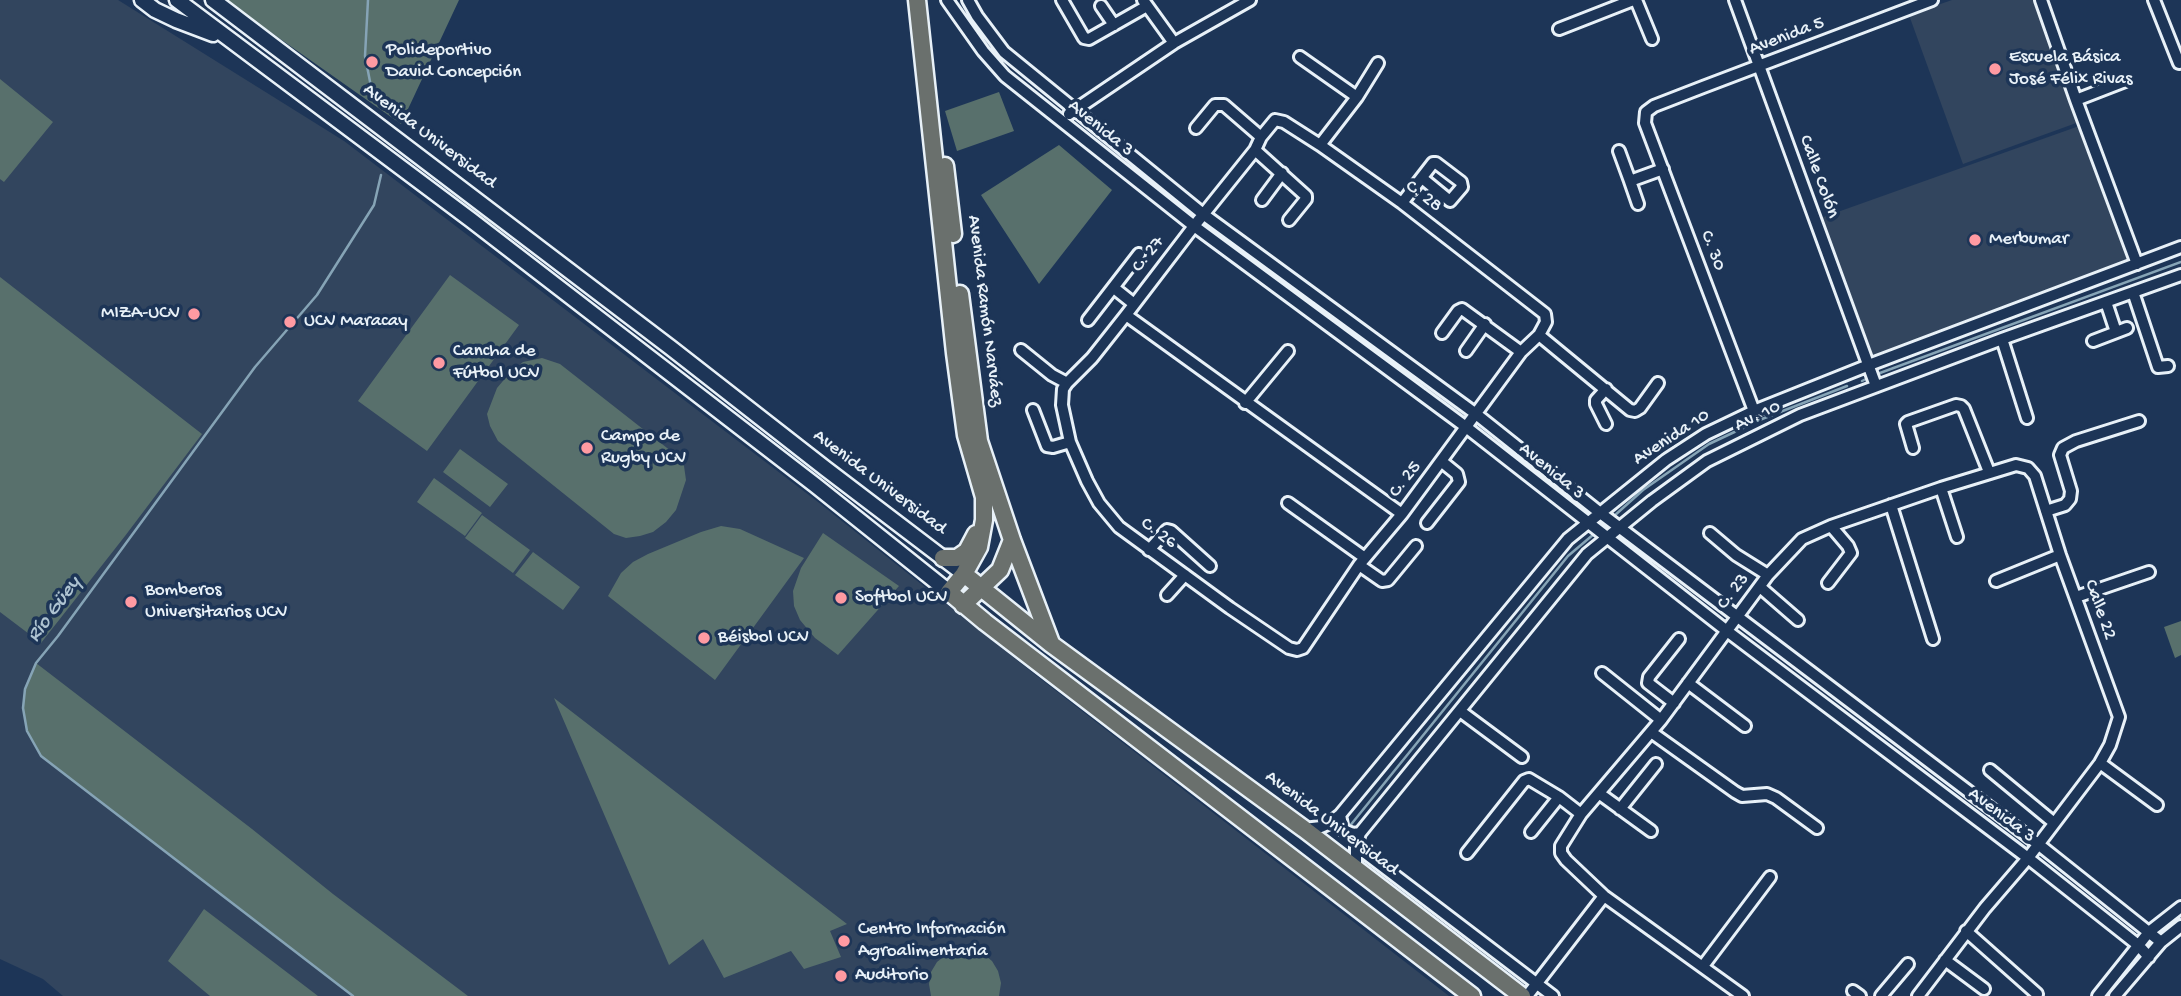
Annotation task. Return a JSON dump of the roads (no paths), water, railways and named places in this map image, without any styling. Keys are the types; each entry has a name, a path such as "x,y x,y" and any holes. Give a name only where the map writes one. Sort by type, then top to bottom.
{"main road":[{"name":"Avenida Ramón Narváez","path":"924,1 955,353 966,435 984,497 984,520 979,547 964,574 948,592"},
{"name":"Avenida Ramón Narváez","path":"924,1 979,441 1051,645"},
{"path":"943,558 957,558 967,551 984,520"},
{"path":"964,605 1000,570 1012,540"},
{"name":"Avenida Universidad","path":"964,574 1051,645 1304,829 1521,996"},
{"name":"Avenida Universidad","path":"948,592 1472,996"}],"street":[{"path":"142,0 176,20 227,38"},
{"name":"Avenida Universidad","path":"177,0 471,220 815,485 948,592"},
{"name":"Avenida Universidad","path":"213,0 964,574"},
{"name":"Avenida 3","path":"947,0 983,51 1005,76 1194,226 1466,427 1586,523 1608,537 1727,631 2028,858 2138,945 2149,957"},
{"name":"Avenida 3","path":"968,0 1004,52 1203,214 1476,414 1599,512 2038,844 2161,942"},
{"path":"1062,0 1084,38 1089,38 1114,24 1145,3 1174,43"},
{"path":"1062,120 1174,43 1250,0"},
{"path":"1559,29 1634,0 1652,39"},
{"name":"Calle Colón","path":"1735,0 1877,386"},
{"name":"Avenida 5","path":"1654,106 1759,67 1905,5 1932,0"},
{"path":"2041,0 2137,264"},
{"path":"2154,0 2179,63"},
{"path":"1101,6 1114,24"},
{"path":"1300,57 1357,97"},
{"path":"1320,145 1357,97 1378,63"},
{"path":"2076,100 2125,81"},
{"path":"1196,128 1215,105 1224,105 1265,132"},
{"name":"C. 30","path":"1654,106 1646,112 1645,123 1754,411"},
{"name":"C. 28","path":"1265,132 1275,120 1284,122 1320,145 1402,203 1545,314 1546,322"},
{"name":"C. 27","path":"1067,383 1092,358 1126,316 1255,149 1265,132"},
{"path":"1255,149 1306,196 1289,220"},
{"path":"1619,151 1638,204"},
{"path":"1630,181 1663,169"},
{"path":"1262,200 1282,173"},
{"path":"1402,203 1422,178"},
{"path":"471,220 484,205"},
{"name":"Avenida 10","path":"1304,829 1321,827 1340,815 1568,538 1666,460 1706,434 1754,411 2181,247"},
{"path":"1088,320 1139,254"},
{"name":"Av. 10","path":"1356,869 1356,846 1360,833 1587,554 1707,461 1800,415 2181,275"},
{"path":"1114,288 1134,303"},
{"path":"2133,292 2158,367 2168,366"},
{"path":"2093,341 2121,330 2106,302"},
{"path":"1443,333 1462,309 1521,352"},
{"path":"1126,316 1402,514"},
{"name":"C. 25","path":"1289,648 1303,648 1362,561 1402,514 1521,352 1539,335 1546,322"},
{"path":"1466,351 1485,324"},
{"path":"1539,335 1630,410 1640,408 1658,383"},
{"path":"2002,339 2027,418"},
{"path":"1021,350 1052,375 1067,383"},
{"path":"1245,403 1288,351"},
{"path":"1850,373 1858,393"},
{"name":"C. 26","path":"1067,383 1063,389 1062,405 1070,442 1099,503 1119,527 1289,648"},
{"path":"1605,389 1596,404 1606,424"},
{"path":"1913,447 1907,422 1956,405 1961,406 1989,472"},
{"path":"1033,410 1047,446 1054,447 1070,442"},
{"path":"2046,511 2064,505 2070,499 2071,491 2060,455 2063,447 2139,421"},
{"path":"1427,523 1459,482 1457,474 1441,461"},
{"name":"C. 23","path":"1604,896 1566,860 1561,853 1561,846 1581,814 1661,720 1768,575 1802,539 1831,526 1989,472 2016,465 2028,468"},
{"name":"Calle 22","path":"1918,996 2100,763 2110,745 2119,717 2060,555 2035,476 2028,468"},
{"path":"1941,488 1957,537"},
{"path":"1288,503 1362,561 1382,581 1388,580 1416,545"},
{"path":"1891,505 1933,639"},
{"path":"1828,583 1851,553 1849,546 1831,526"},
{"path":"1149,550 1167,530 1171,531 1210,566"},
{"path":"1710,534 1736,555 1768,575"},
{"path":"1996,581 2060,555"},
{"path":"2076,597 2149,572"},
{"path":"1167,595 1185,575"},
{"path":"1760,587 1798,620"},
{"path":"1674,703 1648,683 1649,677 1679,639"},
{"path":"1602,673 1661,720"},
{"path":"1688,682 1745,726"},
{"path":"1460,711 1521,757"},
{"path":"1651,732 1735,792 1742,796 1767,794 1776,797 1817,828"},
{"path":"2100,763 2157,805"},
{"path":"1620,809 1656,764"},
{"path":"1990,770 2053,822"},
{"path":"1467,853 1524,781 1529,779 1581,814"},
{"path":"1600,794 1651,831"},
{"path":"1531,832 1559,797"},
{"path":"1340,815 1343,830 1353,834 1360,833"},
{"path":"1356,846 1553,996"},
{"path":"1703,966 1770,877"},
{"path":"1527,996 1604,896 1743,996"},
{"path":"2098,996 2149,932 2181,907"},
{"path":"2115,996 2161,942 2181,926"},
{"path":"1966,932 2037,994"},
{"path":"1945,960 1984,989"},
{"path":"1881,996 1908,964"}],"waterway":[{"name":"Río Güey","path":"368,0 365,56 374,102"},
{"name":"Río Güey","path":"353,996 41,756 27,731 23,708 25,689 36,663 255,367 317,295 374,205 381,175"},
{"path":"1880,373 2181,262"},
{"path":"1862,381 1866,379"},
{"path":"1614,516 1643,490 1709,444 1762,419 1847,386"},
{"path":"1349,827 1568,556 1594,534"},
{"path":"2161,929 2181,914"}],"place":[{"name":"Polideportivo David Concepción","path":"372,62"},
{"name":"Escuela Básica José Félix Rivas","path":"1995,69"},
{"name":"Merbumar","path":"1975,240"},
{"name":"MIZA-UCV","path":"194,314"},
{"name":"UCV Maracay","path":"290,322"},
{"name":"Cancha de Fútbol UCV","path":"439,363"},
{"name":"Campo de Rugby UCV","path":"587,448"},
{"name":"Softbol UCV","path":"841,598"},
{"name":"Bomberos Universitarios UCV","path":"131,602"},
{"name":"Béisbol UCV","path":"704,638"},
{"name":"Centro Información Agroalimentaria","path":"844,941"},
{"name":"Auditorio","path":"841,976"}]}
